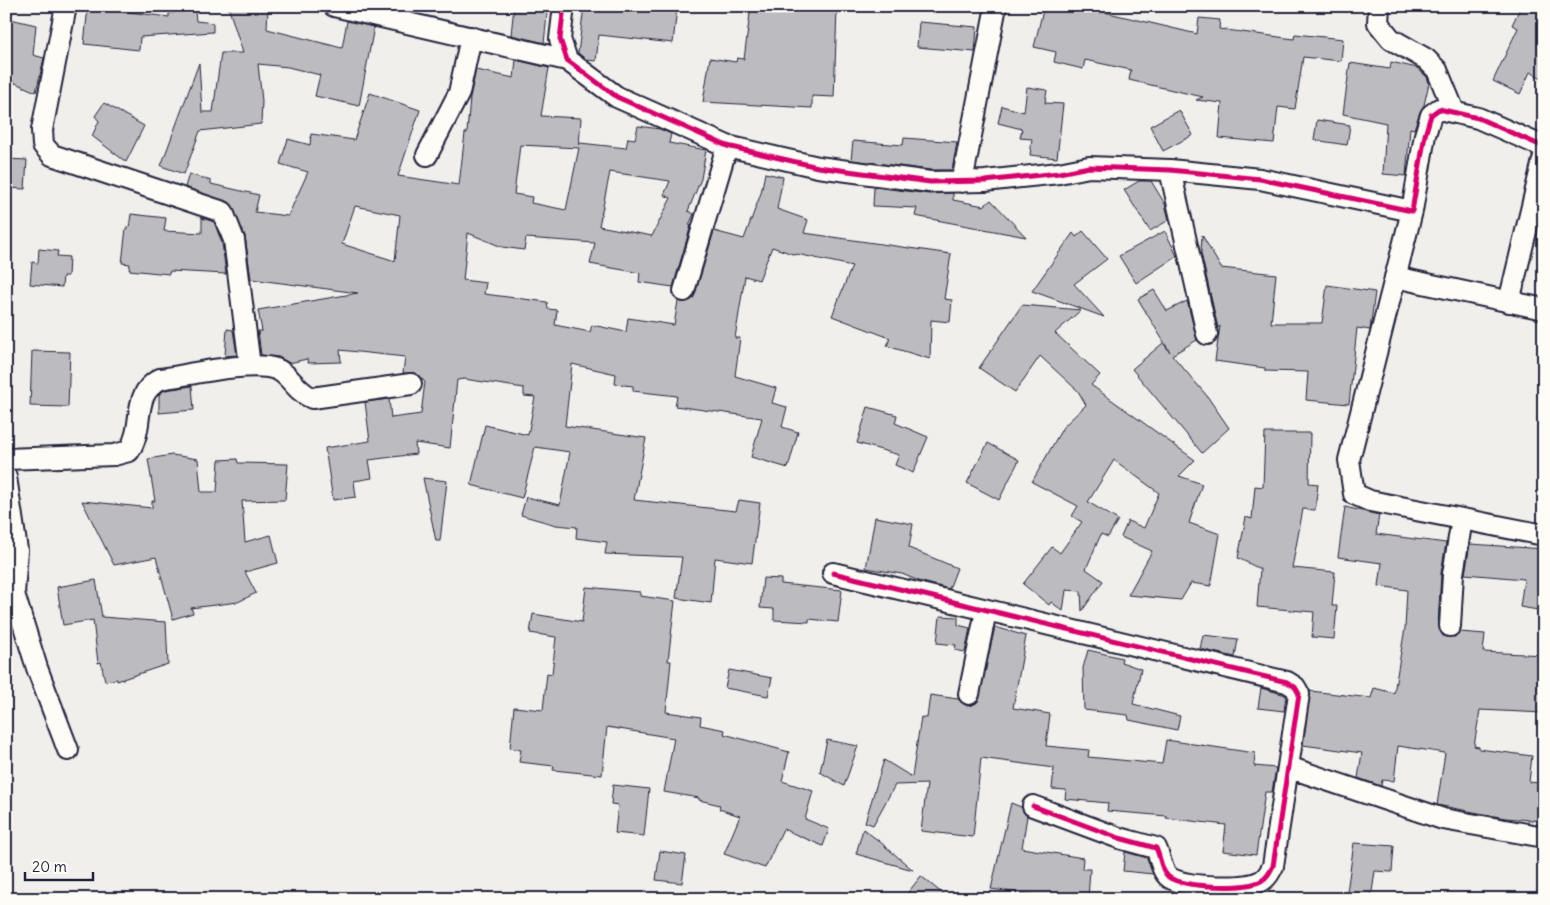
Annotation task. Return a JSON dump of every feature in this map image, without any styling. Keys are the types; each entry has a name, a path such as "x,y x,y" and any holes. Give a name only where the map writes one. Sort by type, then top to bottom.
{"street":[{"path":"66,6 42,130 43,145 52,155 223,212 234,240 250,366"},
{"path":"334,6 567,60 617,97 727,146 818,167 930,182 962,182 1059,173 1089,166 1170,170 1260,179 1412,211"},
{"path":"564,6 560,39 567,60"},
{"path":"962,182 996,6"},
{"path":"1379,6 1378,23 1391,39 1426,59 1437,70 1454,111"},
{"path":"427,155 459,93 472,37"},
{"path":"1544,147 1478,118 1454,111 1439,110 1431,115 1425,135 1412,211 1349,460 1354,494 1370,501 1544,534"},
{"path":"684,290 727,146"},
{"path":"1509,302 1544,156"},
{"path":"1170,170 1208,334"},
{"path":"1395,277 1544,309"},
{"path":"6,459 114,455 129,450 136,439 142,395 148,385 160,379 250,366 277,369 286,375 302,394 312,398 411,384"},
{"path":"6,477 17,550 10,581 37,668 68,750"},
{"path":"1450,626 1453,574 1462,519"},
{"path":"833,573 1288,682 1295,687 1299,694 1273,866 1268,875 1260,882 1225,888 1172,879 1162,868 1156,848 1119,838 1033,806"},
{"path":"969,694 986,611"},
{"path":"1288,767 1442,819 1544,837"}],"building":[{"path":"228,6 268,6 267,29 342,48 347,21 374,27 359,106 315,96 320,75 288,67 258,64 262,101 261,124 200,131 184,174 161,166 199,63 202,112 213,112 221,53 243,53"},
{"path":"514,6 548,6 544,43 511,35"},
{"path":"584,6 677,8 673,43 599,35 596,61 587,60 578,53"},
{"path":"751,6 816,6 837,9 834,97 812,96 812,108 703,102 710,58 736,62 737,58 744,59"},
{"path":"1044,6 1079,6 1197,34 1199,18 1220,20 1219,29 1294,39 1295,34 1343,39 1341,61 1303,57 1295,109 1278,107 1274,143 1219,138 1222,103 1196,100 1203,97 1129,80 1131,70 1085,60 1083,69 1054,62 1056,52 1034,47"},
{"path":"1521,6 1544,6 1544,79 1530,72 1520,94 1493,81 1518,28 1512,25"},
{"path":"88,7 169,17 169,13 195,11 196,21 213,23 213,32 140,37 139,50 84,44"},
{"path":"6,18 36,25 33,55 44,58 36,92 6,79"},
{"path":"919,22 977,27 975,52 917,47"},
{"path":"516,60 549,68 541,116 581,118 579,145 580,143 626,148 628,138 635,139 638,126 660,129 671,134 669,143 706,150 701,179 688,211 694,214 689,225 691,225 673,287 639,282 640,273 590,264 595,243 526,238 524,250 502,247 468,233 463,280 486,283 484,294 547,302 548,309 557,310 555,325 590,332 592,325 626,332 628,318 674,325 678,301 687,302 695,294 714,231 744,239 761,193 765,173 783,177 777,209 808,220 804,233 951,254 944,299 952,300 950,322 931,320 930,359 887,346 890,338 832,316 852,266 796,255 772,247 759,280 745,276 735,338 740,338 735,376 776,388 772,403 787,407 782,427 798,432 788,468 751,457 762,418 675,406 677,396 633,391 633,386 615,384 616,374 572,364 565,426 646,438 634,500 736,511 739,500 760,503 752,563 715,558 711,603 676,598 682,557 605,554 607,542 576,538 577,527 556,525 521,515 526,497 560,505 570,452 535,447 522,498 471,485 485,425 528,435 535,397 524,396 524,388 464,379 457,380 450,448 415,443 416,454 369,460 372,478 354,481 356,497 333,500 325,448 370,441 365,402 389,399 391,418 421,414 425,382 416,373 403,373 405,357 340,350 341,362 308,363 307,359 289,363 279,357 261,355 258,331 262,331 258,310 358,293 251,279 245,236 231,204 185,187 189,174 211,181 211,184 259,195 255,212 288,216 308,172 280,164 288,139 310,145 311,134 354,140 370,93 420,110 398,176 459,185 470,97 476,70 514,78","holes":["520,145 579,148 566,210 531,203 532,197 514,194","610,172 670,181 664,195 671,198 652,236 599,226","355,206 400,215 395,261 342,244"]},
{"path":"1391,62 1417,68 1427,77 1429,83 1424,105 1414,129 1410,128 1406,176 1383,174 1386,123 1343,114 1350,63 1390,69"},
{"path":"1027,87 1047,90 1045,103 1063,104 1057,158 1030,155 1032,139 1020,138 1022,129 998,123 1002,106 1024,112"},
{"path":"104,103 144,126 126,162 92,136 99,121 95,116"},
{"path":"1179,110 1193,135 1163,151 1150,126"},
{"path":"1317,120 1350,125 1347,145 1314,140"},
{"path":"904,138 957,142 952,170 931,170 851,160 853,141 903,145"},
{"path":"6,159 27,160 25,189 6,188"},
{"path":"1139,181 1151,181 1165,204 1169,220 1150,231 1124,190"},
{"path":"874,187 929,194 953,193 953,200 984,206 991,200 1026,237 915,216 917,208 873,206"},
{"path":"131,214 166,218 164,231 202,233 202,218 214,222 222,243 226,274 170,271 169,274 129,270 130,264 122,263 126,228 129,228"},
{"path":"1083,231 1107,259 1074,284 1104,317 1032,291 1073,233 1076,237"},
{"path":"1165,231 1177,256 1136,283 1119,256"},
{"path":"1202,235 1221,268 1276,274 1271,323 1322,323 1327,285 1375,292 1370,330 1357,328 1349,404 1306,400 1308,372 1265,371 1265,368 1215,361 1220,326 1218,328 1201,253"},
{"path":"39,249 58,251 57,256 69,257 68,276 63,276 62,287 30,284 32,262 38,263"},
{"path":"1154,290 1167,311 1187,301 1197,340 1172,355 1207,396 1229,428 1202,453 1132,369 1163,343 1170,352 1138,299"},
{"path":"1022,305 1081,310 1055,333 1100,375 1091,385 1195,460 1179,476 1202,484 1189,523 1220,534 1211,586 1191,583 1181,600 1128,595 1152,551 1121,537 1128,521 1144,528 1159,493 1114,460 1088,502 1118,520 1108,537 1101,534 1086,569 1103,581 1082,611 1081,591 1066,590 1063,611 1051,602 1049,605 1023,584 1052,547 1060,553 1082,522 1072,516 1078,506 1032,482 1063,427 1086,405 1078,391 1040,356 1015,392 979,368"},
{"path":"227,329 233,330 237,355 225,356"},
{"path":"32,351 70,352 68,407 30,406"},
{"path":"192,386 194,410 159,413 159,394 165,390"},
{"path":"868,407 897,415 895,423 928,437 913,473 895,465 899,455 857,443"},
{"path":"1265,433 1310,433 1309,483 1318,484 1315,510 1303,509 1292,568 1335,572 1332,606 1337,606 1334,639 1312,637 1314,612 1257,607 1260,569 1238,558 1246,517 1252,519 1255,486 1263,487"},
{"path":"988,443 1019,460 999,500 967,483"},
{"path":"172,455 198,459 201,492 217,492 219,460 237,459 238,463 288,464 285,500 242,501 245,542 271,535 278,563 245,572 256,593 238,602 191,608 193,613 173,619 156,557 114,565 82,501 152,508 152,501 155,501 148,459"},
{"path":"423,478 447,481 440,541 436,541"},
{"path":"1345,507 1379,515 1376,534 1446,543 1441,573 1438,625 1443,636 1455,637 1460,632 1485,634 1483,652 1544,655 1544,713 1480,710 1474,746 1479,747 1479,749 1532,756 1529,782 1539,783 1538,795 1544,796 1544,821 1505,818 1437,805 1445,753 1398,746 1394,781 1382,780 1381,786 1358,778 1362,753 1303,745 1310,691 1371,698 1374,688 1394,693 1405,628 1407,590 1379,586 1382,563 1338,557"},
{"path":"875,517 913,524 909,548 957,568 949,589 902,574 866,568"},
{"path":"1470,544 1544,549 1544,611 1520,607 1524,579 1465,574"},
{"path":"763,578 781,579 781,584 842,590 838,622 809,619 809,622 774,620 774,609 760,608"},
{"path":"96,580 102,617 166,622 168,664 117,681 117,679 105,681 101,662 98,663 93,620 63,625 57,587"},
{"path":"586,587 640,592 640,596 675,601 668,661 671,661 666,712 701,717 700,725 725,730 724,734 789,752 782,781 813,791 805,819 829,829 823,846 783,829 765,868 724,854 740,816 719,809 720,805 699,800 699,798 664,792 674,738 607,727 602,775 553,770 554,766 519,762 521,750 510,748 514,707 543,710 547,673 552,674 556,637 530,633 533,614 582,622"},
{"path":"940,616 958,617 958,625 970,628 965,652 955,650 956,645 937,643"},
{"path":"995,627 1026,636 1013,708 1050,714 1046,746 1089,750 1088,757 1162,764 1166,740 1255,753 1254,766 1276,768 1272,792 1265,792 1256,855 1223,851 1226,825 1166,818 1167,816 1107,811 1108,803 1065,799 1066,790 1052,789 1054,768 981,758 973,837 921,831 927,784 895,785 873,825 865,822 884,760 912,777 921,717 927,718 930,695 958,699 967,706 978,701"},
{"path":"1203,635 1238,639 1235,657 1200,649"},
{"path":"1088,650 1122,658 1121,662 1141,669 1133,704 1180,716 1177,730 1129,720 1128,715 1084,710 1083,668"},
{"path":"729,670 772,678 768,696 725,688"},
{"path":"1261,688 1286,695 1284,711 1258,708"},
{"path":"827,740 858,746 844,786 820,772"},
{"path":"613,785 649,789 644,836 615,833 618,805 611,804"},
{"path":"1011,803 1021,807 1027,816 1022,848 1083,858 1082,869 1090,869 1088,899 1040,899 1040,896 991,889"},
{"path":"863,829 879,841 913,870 856,854"},
{"path":"1354,843 1394,846 1392,872 1375,871 1371,899 1346,899"},
{"path":"660,851 686,855 682,883 656,880"},
{"path":"1125,852 1147,858 1153,874 1123,871"},
{"path":"921,876 949,899 903,899"}],"cycle path":[{"path":"564,6 560,39 567,60 617,97 727,146 818,167 930,182 985,181 1059,173 1089,167 1170,170 1260,179 1412,211 1425,135 1431,115 1439,109 1478,118 1544,147"},
{"path":"833,573 1287,682 1295,687 1299,694 1273,866 1267,877 1261,881 1242,886 1203,886 1180,882 1168,877 1156,848 1119,838 1033,806"}]}
